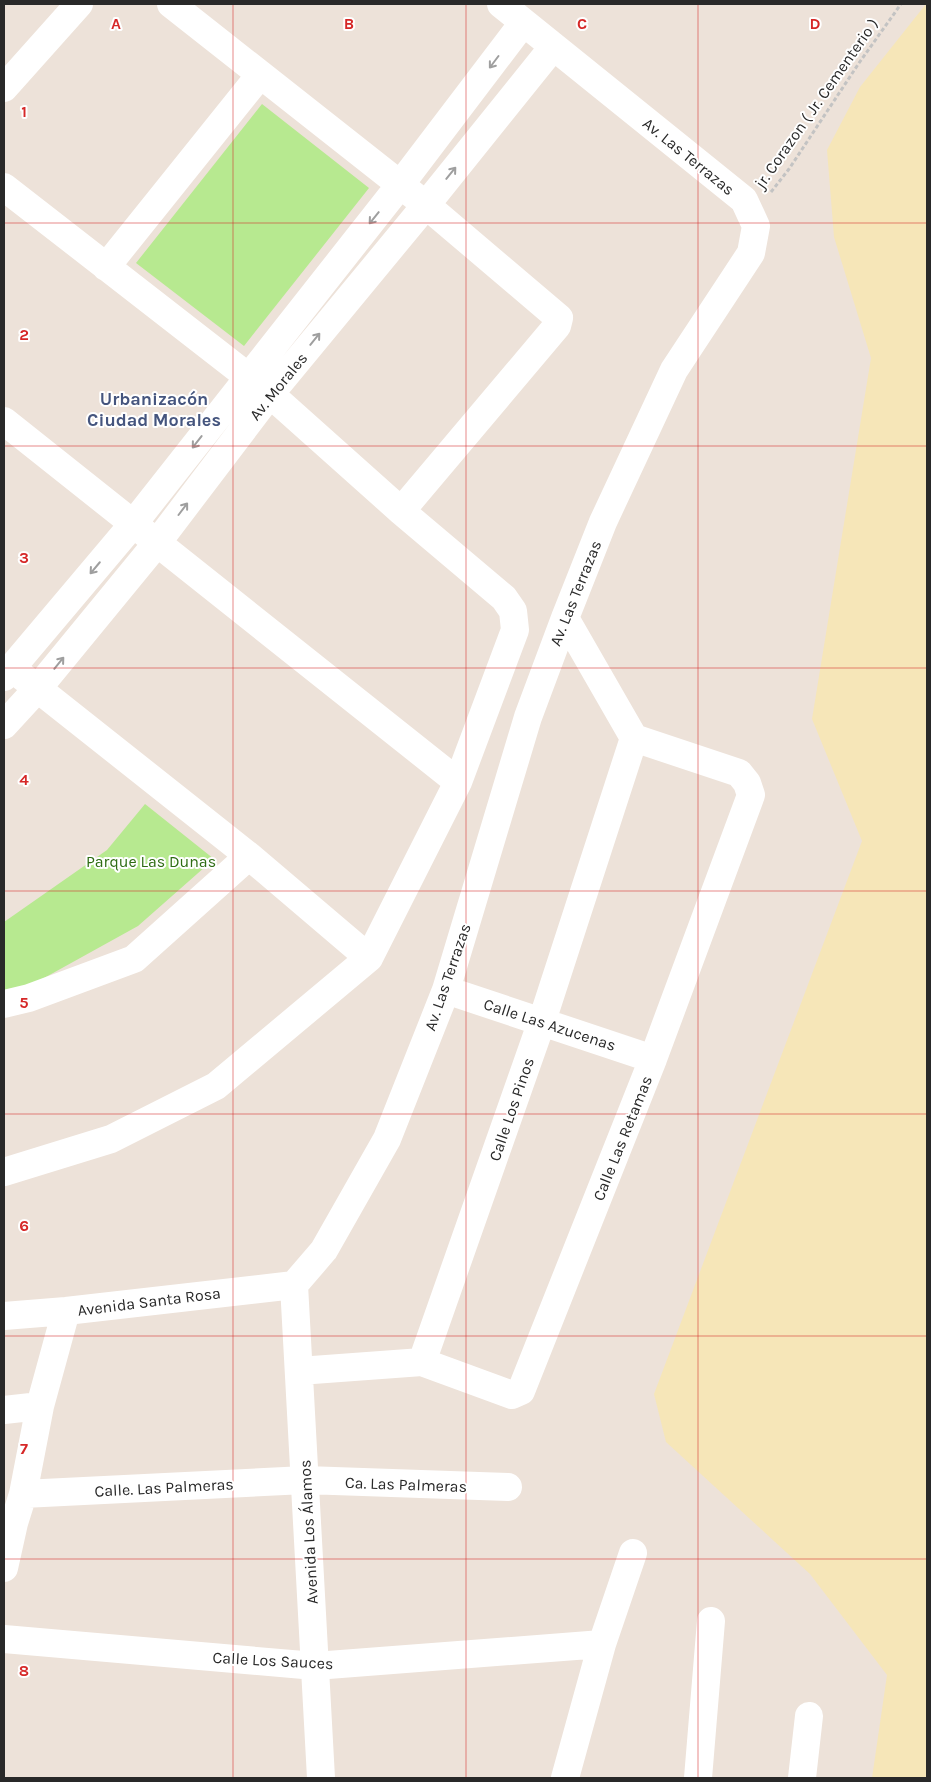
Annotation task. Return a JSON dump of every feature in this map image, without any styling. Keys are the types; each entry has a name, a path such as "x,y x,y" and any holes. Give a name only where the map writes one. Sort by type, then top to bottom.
{"street":[{"path":"4,88 79,4"},
{"path":"171,4 426,205 559,318 557,326 401,511"},
{"name":"Av. Las Terrazas","path":"294,1285 324,1250 387,1139 446,990 528,717 564,618 603,522 674,370 751,253 756,226 744,200 500,4"},
{"name":"Av. Morales","path":"7,673 133,524 400,186 524,23"},
{"name":"Av. Morales","path":"4,726 38,688 157,543 270,394 553,47"},
{"path":"106,267 260,75"},
{"path":"4,188 270,394 401,511 504,598 513,611 515,630 458,782 369,958 216,1086 111,1139 4,1172"},
{"path":"4,420 458,782"},
{"path":"564,618 634,738"},
{"path":"7,673 38,688 248,856 369,958"},
{"name":"Calle Las Retamas","path":"422,1362 512,1395 521,1391 653,1059 750,795 747,783 739,773 634,738"},
{"name":"Calle Los Pinos","path":"422,1362 542,1021 634,738"},
{"path":"4,1004 29,998 134,959 248,856"},
{"name":"Calle Las Azucenas","path":"446,990 653,1059"},
{"name":"Avenida Santa Rosa","path":"4,1316 66,1311 294,1285"},
{"name":"Avenida Los Álamos","path":"294,1285 321,1778"},
{"path":"4,1568 9,1522 22,1494 40,1406 66,1311"},
{"path":"299,1371 422,1362"},
{"path":"4,1410 40,1406"},
{"name":"Ca. Las Palmeras","path":"305,1480 508,1487"},
{"name":"Calle. Las Palmeras","path":"22,1494 305,1480"},
{"path":"565,1778 602,1644 633,1553"},
{"path":"698,1778 711,1621"},
{"name":"Calle Los Sauces","path":"4,1639 315,1666 602,1644"},
{"path":"802,1778 809,1716"}],"path":[{"name":"jr. Corazon ( Jr. Cementerio )","path":"751,217 789,169 859,63 901,4"}],"green space":[{"path":"262,104 369,188 244,346 136,263"},
{"name":"Parque Las Dunas","path":"145,804 214,859 138,926 35,983 4,991 4,922 107,850"}],"sand":[{"path":"926,4 927,1778 872,1778 887,1675 810,1574 666,1442 654,1394 862,841 812,719 871,358 834,237 827,150 860,87"}],"district":[{"name":"Urbanizacón Ciudad Morales","path":"154,409"}]}
